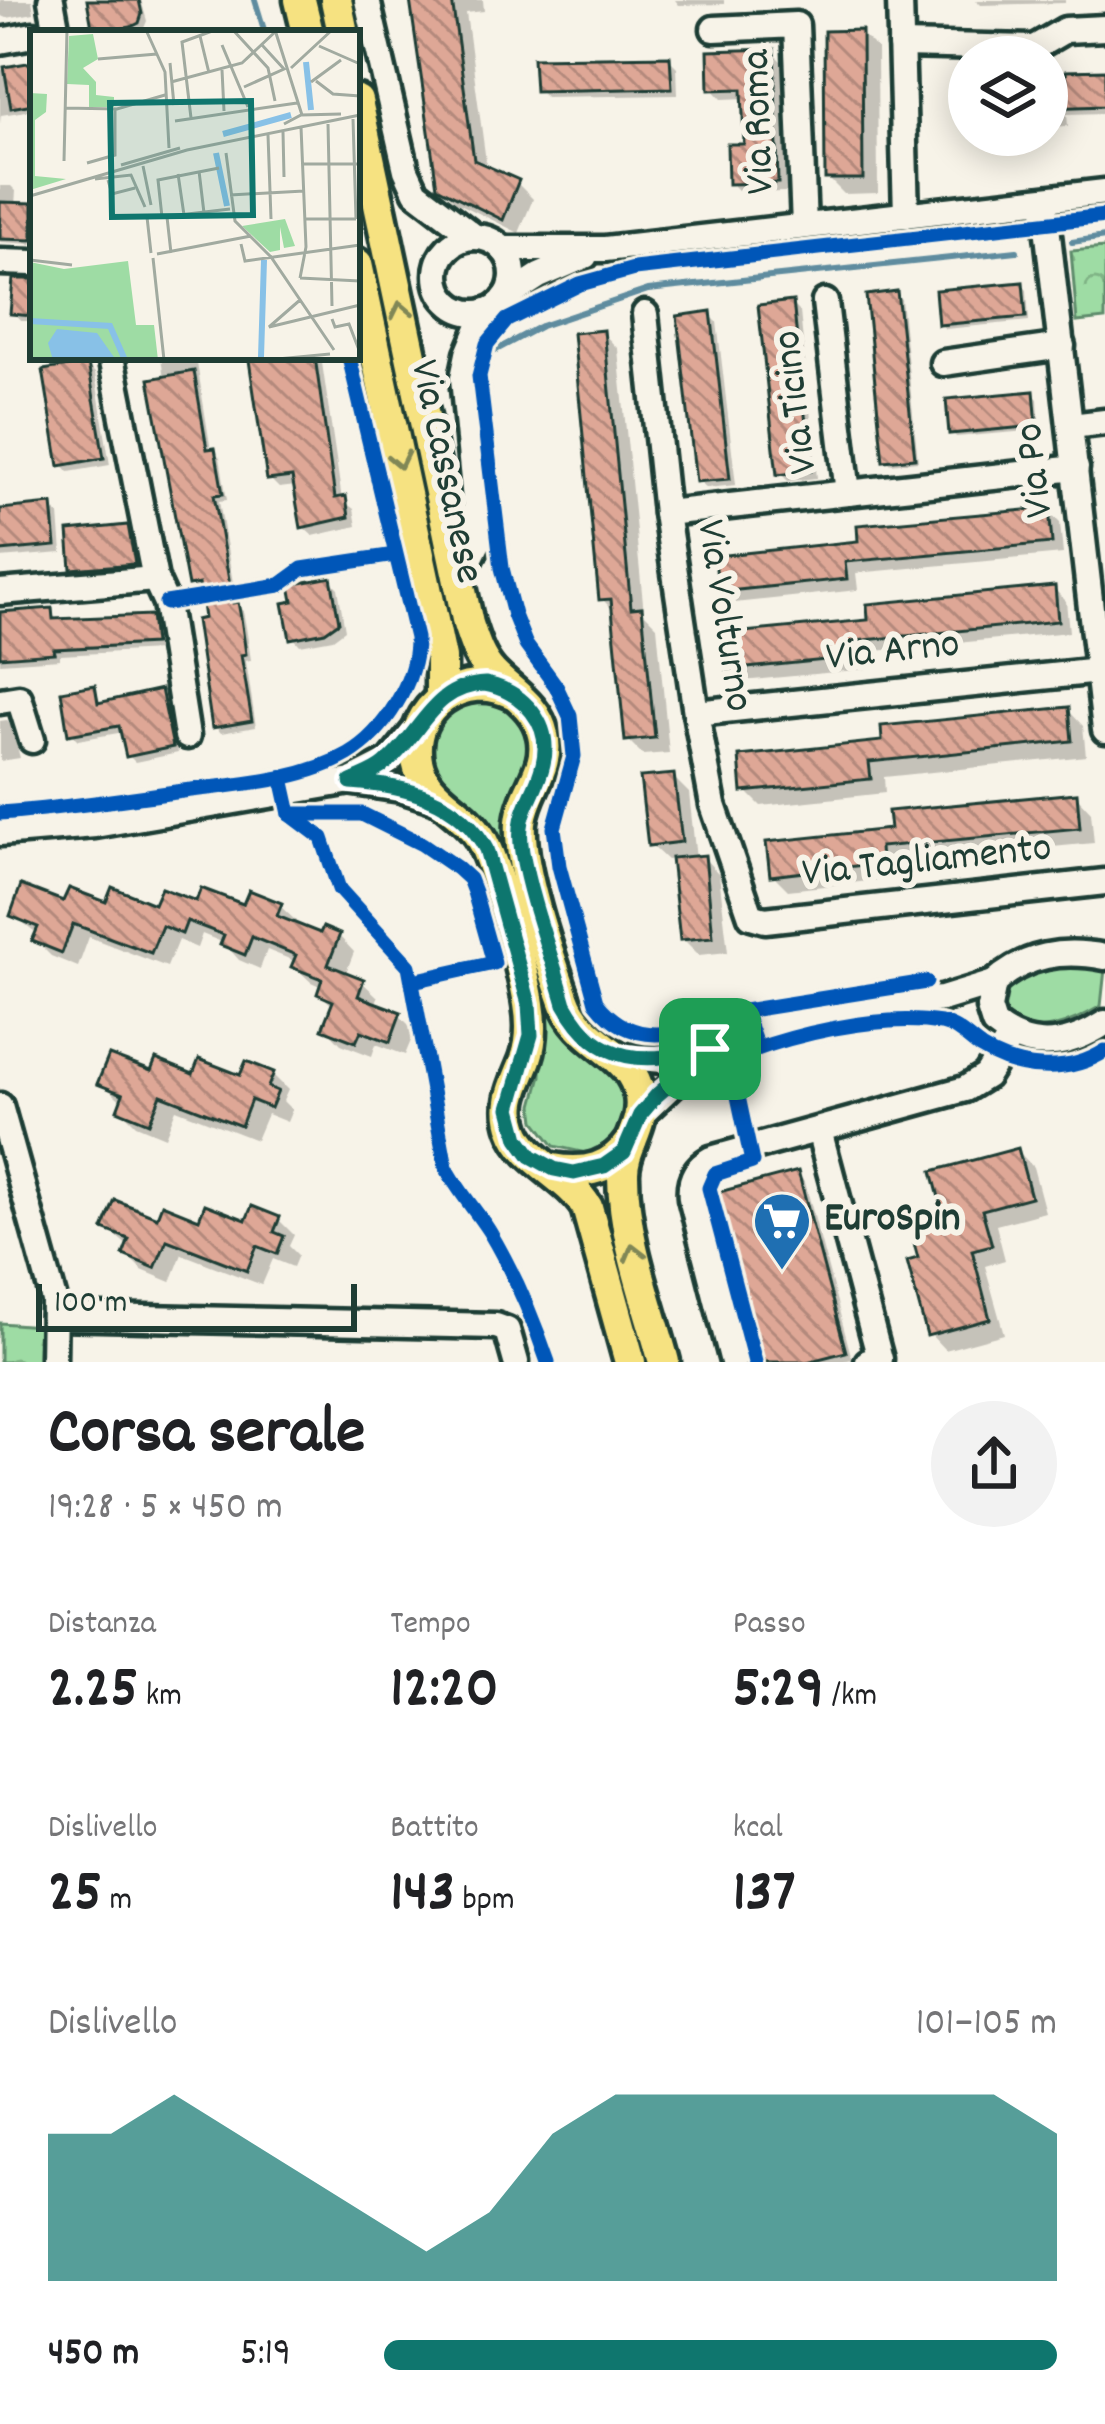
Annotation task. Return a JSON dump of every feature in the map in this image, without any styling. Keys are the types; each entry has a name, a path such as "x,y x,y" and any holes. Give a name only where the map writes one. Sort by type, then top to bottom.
{"main road":[{"path":"300,0 307,30"},
{"path":"336,0 342,30"},
{"name":"Via Cassanese","path":"360,114 477,650 489,670 536,717 544,736 544,755 523,807 522,850 565,1004 585,1034 616,1056 637,1084 636,1128 623,1162 625,1218 664,1362"},
{"name":"Via Cassanese","path":"360,278 442,658 431,710 416,745 418,768 429,788 466,819 486,849 529,1004 531,1035 511,1095 511,1119 524,1148 574,1186 587,1208 630,1362"},
{"path":"431,710 462,687 485,684 518,696"},
{"path":"554,1169 595,1170 614,1160 636,1128"}],"street":[{"path":"48,30 51,0"},
{"path":"367,0 406,170 416,192 475,237 502,249 513,279 468,354 463,378 479,541 459,582"},
{"path":"900,0 906,215"},
{"name":"Via Roma","path":"714,28 796,25 804,226"},
{"path":"901,45 1034,48 1065,30 1105,28"},
{"path":"0,41 30,36"},
{"name":"Via Roma","path":"502,249 604,249 1105,192"},
{"name":"Via Po","path":"1044,200 1099,625 1105,730"},
{"path":"475,237 451,246 442,256 437,281 450,303 461,310 495,305"},
{"name":"Via Roma","path":"495,305 553,269 604,249"},
{"path":"0,262 30,263"},
{"name":"Via Ticino","path":"825,302 848,493"},
{"name":"Via Volturno","path":"645,314 666,513 713,805 747,910 758,920"},
{"path":"944,362 1062,346"},
{"path":"112,360 155,579 166,603 187,736"},
{"path":"1070,426 1105,422"},
{"name":"Via Ticino","path":"666,513 1076,468"},
{"path":"0,592 155,579"},
{"name":"Via Arno","path":"696,712 1099,670"},
{"path":"0,701 19,698 32,740"},
{"path":"351,782 390,761 431,710"},
{"path":"0,833 81,827 351,782 378,784 444,802"},
{"name":"Via Tagliamento","path":"758,920 919,906 1105,882"},
{"path":"616,1056 663,1060 710,1049 750,1030 820,1010 942,999 994,983 1025,962 1048,955 1067,952 1105,957"},
{"path":"733,1362 691,1198 697,1170 711,1160 965,1089 986,1076 1002,1031 989,1007 994,983"},
{"path":"942,999 1002,1031 1042,1045 1084,1037 1105,1023"},
{"path":"636,1128 710,1049"},
{"path":"0,1106 51,1286 52,1362"},
{"path":"819,1130 880,1359 868,1362"},
{"path":"649,1305 678,1362"},
{"path":"54,1316 496,1326 507,1330 516,1362"}],"green space":[{"path":"1105,248 1105,319 1077,322 1071,251"},
{"path":"488,697 521,714 535,756 514,800 572,1038 611,1071 626,1096 622,1126 614,1139 586,1153 554,1146 535,1121 542,1033 515,935 437,779 428,748 435,724 454,704"},
{"path":"1047,961 1105,969 1101,1006 1055,1026 1030,1029 1005,1024 995,990"},
{"path":"0,1323 39,1326 38,1362 0,1362"}],"building":[{"path":"87,0 139,0 139,23 92,30"},
{"path":"410,0 452,0 474,160 519,180 503,220 437,187"},
{"path":"862,30 863,179 825,179 824,31"},
{"path":"774,49 778,183 728,184 727,144 744,144 742,89 709,90 708,51"},
{"path":"670,56 672,88 535,91 533,58"},
{"path":"30,63 30,105 11,108 4,67"},
{"path":"1105,70 1105,106 1068,107 1068,71"},
{"path":"0,202 30,203 30,240 0,239"},
{"path":"13,279 30,279 30,316 10,314"},
{"path":"1023,282 1026,317 938,325 935,290"},
{"path":"897,291 915,458 883,461 866,295"},
{"path":"793,301 811,471 777,475 758,305"},
{"path":"711,311 730,479 696,482 677,316"},
{"path":"604,330 631,608 642,607 655,738 625,741 611,599 599,600 573,333"},
{"path":"249,360 315,360 335,498 346,496 349,517 301,528 292,477 267,480"},
{"path":"88,363 104,458 59,466 43,370"},
{"path":"194,371 207,449 215,448 223,494 214,495 233,603 238,602 241,618 246,654 241,655 252,721 212,728 196,620 204,618 199,584 188,586 149,379"},
{"path":"1034,391 1037,426 949,434 946,399"},
{"path":"52,504 56,546 0,551 0,509"},
{"path":"1049,508 1052,543 845,562 847,579 718,592 715,556 858,541 857,525"},
{"path":"128,525 135,564 71,569 68,531"},
{"path":"331,577 339,622 325,632 290,639 283,603 293,601 290,585"},
{"path":"1055,586 1058,621 854,641 856,657 727,670 723,634 868,620 867,604"},
{"path":"52,608 53,619 151,615 154,644 0,657 0,612"},
{"path":"95,685 98,703 161,689 173,747 126,757 119,726 68,735 61,691"},
{"path":"1069,707 1072,741 869,762 871,779 742,792 739,756 882,741 881,726"},
{"path":"674,774 682,842 648,846 640,777"},
{"path":"1077,793 1080,828 880,847 881,863 770,876 766,842 890,829 888,811"},
{"path":"705,855 713,937 680,940 671,858"},
{"path":"21,885 63,901 69,888 106,902 112,887 154,904 161,888 196,901 201,888 243,904 249,890 282,903 277,916 320,933 323,927 340,934 328,965 364,979 358,996 401,1012 390,1042 361,1031 356,1042 322,1029 333,1001 317,994 322,979 291,967 296,955 252,937 245,955 220,945 224,935 187,921 182,934 162,926 151,953 73,924 62,953 32,941 38,927 10,916"},
{"path":"109,1055 151,1071 156,1059 193,1074 199,1059 240,1075 246,1061 274,1072 268,1087 278,1091 271,1108 251,1100 241,1126 161,1095 149,1123 117,1110 123,1094 97,1084"},
{"path":"1018,1148 1031,1197 982,1210 992,1245 972,1250 990,1319 927,1336 907,1261 918,1258 906,1214 941,1205 932,1171"},
{"name":"EuroSpin","path":"798,1171 846,1352 807,1362 764,1362 719,1192"},
{"path":"115,1200 157,1217 162,1204 199,1219 205,1204 246,1220 252,1206 280,1217 274,1232 284,1236 277,1254 257,1246 247,1271 167,1240 155,1268 123,1255 129,1239 103,1229"}],"waterway":[{"path":"255,0 264,30"},
{"path":"1072,242 1105,237"},
{"path":"496,350 541,326 648,290 1017,251"}],"cycle path":[{"path":"757,1048 744,1011 685,1030 647,1034 612,1019 596,1002 559,866 554,828 574,756 570,716 556,686 526,645 502,568 479,376 487,344 507,320 580,284 634,269 1105,216"},
{"path":"0,813 286,777 348,754 386,719 411,671 416,638 350,360"},
{"path":"166,603 280,585 302,569 395,555"},
{"path":"282,778 290,814 322,838 339,889 409,966 446,1167 506,1262 548,1362"},
{"path":"290,814 362,814 422,844 469,879 494,963 413,981"},
{"path":"744,1011 926,982"},
{"path":"755,1362 709,1188 715,1174 752,1162 730,1059 806,1034 890,1021 947,1025 995,1056 1026,1065 1059,1067 1105,1051"}],"place":[{"name":"EuroSpin","path":"782,1272"}],"route":[{"path":"485,684 518,696 536,717 544,736 543,767 523,807 522,850 565,1004 594,1043 616,1056 663,1060 710,1049 657,1095 640,1115 631,1142 614,1160 595,1170 574,1173 539,1162 524,1148 511,1119 511,1095 531,1035 529,1004 486,849 466,819 444,802 378,784 351,782 390,761 432,706 451,691 485,684"}]}
